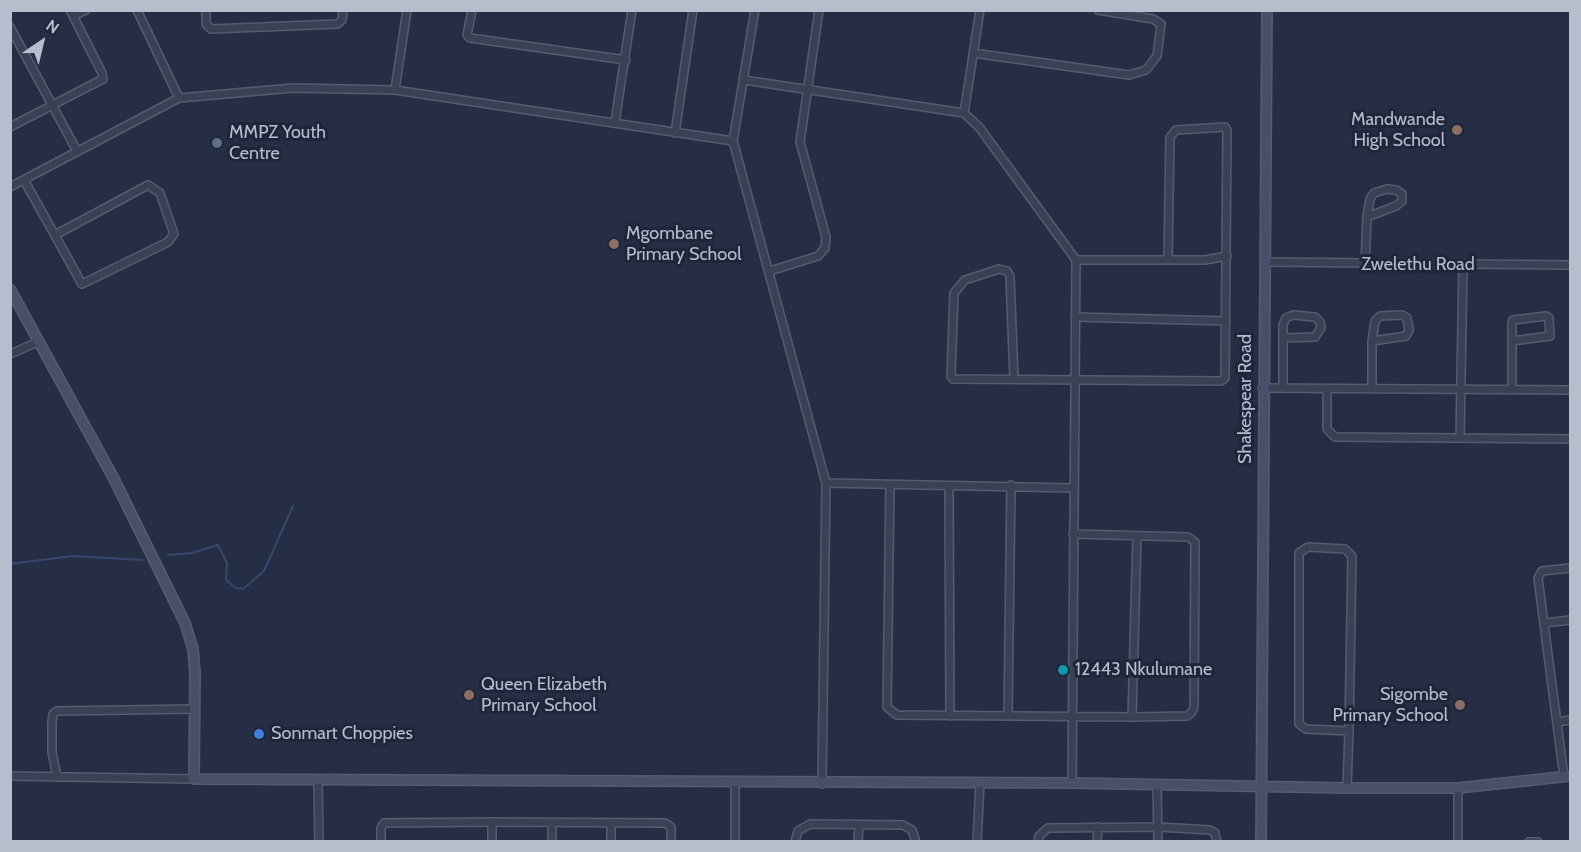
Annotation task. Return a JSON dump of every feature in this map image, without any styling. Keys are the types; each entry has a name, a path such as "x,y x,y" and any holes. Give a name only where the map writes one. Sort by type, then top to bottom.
{"street":[{"path":"10,127 103,78 72,13 86,10"},
{"path":"137,10 178,98"},
{"path":"206,10 207,24 211,29 337,24 342,20 343,10"},
{"path":"395,90 407,10"},
{"path":"472,10 466,34 470,38 626,60"},
{"path":"615,122 632,10"},
{"path":"755,10 733,141 826,483 822,784"},
{"path":"770,271 818,256 825,248 826,237 800,142 819,10"},
{"path":"963,113 980,10"},
{"path":"973,53 1129,75 1146,70 1157,56 1161,24 1153,19 1098,10"},
{"name":"Shakespear Road","path":"1261,842 1264,788 1262,388 1267,10"},
{"path":"675,133 692,11"},
{"path":"10,27 77,151"},
{"path":"744,80 963,113 979,127 1076,260 1072,783"},
{"path":"10,187 178,98 293,88 395,90 733,141"},
{"path":"1014,379 1010,276 1007,271 999,269 965,280 954,293 951,376 956,379 1221,381 1227,375 1227,130 1222,127 1176,130 1170,137 1168,259"},
{"path":"24,180 82,284 168,242 174,234 160,193 148,185 55,235"},
{"path":"1365,265 1367,217 1369,200 1374,193 1394,189 1402,194 1402,201 1396,206 1367,217"},
{"path":"1076,260 1205,260 1227,256"},
{"name":"Zwelethu Road","path":"1265,262 1365,265 1570,265"},
{"path":"1460,437 1463,265"},
{"path":"10,289 113,477 175,598 193,649 194,779"},
{"path":"1283,338 1315,337 1321,328 1320,322 1315,317 1293,315 1286,318 1283,325 1283,338 1283,387"},
{"path":"1372,341 1406,336 1409,330 1407,318 1402,315 1380,316 1375,321 1372,341 1372,388"},
{"path":"1512,341 1550,336 1549,318 1546,316 1515,318 1512,323 1512,341 1512,389"},
{"path":"1075,317 1226,321"},
{"path":"10,354 38,342"},
{"path":"1262,388 1570,390"},
{"path":"1328,389 1327,429 1335,437 1570,440"},
{"path":"826,483 1073,488"},
{"path":"1008,714 1011,485"},
{"path":"890,486 887,707 897,715 1187,716 1194,708 1195,542 1188,537 1073,534"},
{"path":"949,486 950,716"},
{"path":"1132,717 1137,536"},
{"path":"1347,788 1349,730 1352,556 1345,549 1308,547 1299,553 1299,724 1306,729 1349,730"},
{"path":"10,776 822,784 1072,783 1264,788 1458,788 1567,777 1557,722 1539,574 1542,571 1570,568"},
{"path":"1545,623 1570,620"},
{"path":"57,777 52,752 52,722 53,714 57,711 195,709"},
{"path":"1557,722 1570,720"},
{"path":"318,780 319,842"},
{"path":"735,783 735,842"},
{"path":"977,842 980,783"},
{"path":"1157,785 1158,842"},
{"path":"1458,788 1458,842"},
{"path":"492,822 492,842"},
{"path":"381,842 381,828 384,823 492,822 665,823 670,827 671,842"},
{"path":"552,823 552,842"},
{"path":"611,824 611,842"},
{"path":"795,842 798,831 805,825 903,825 912,830 916,842"},
{"path":"858,842 859,825"},
{"path":"1097,842 1098,827"},
{"path":"1038,842 1039,836 1048,828 1159,827 1210,830 1215,833 1217,842"},
{"path":"1530,842 1538,842"}],"waterway":[{"path":"168,555 192,553 218,545 227,563 226,580 236,588 243,589 264,571 293,506"},
{"path":"10,564 72,556 143,560"}],"place":[{"name":"Mandwande High School","path":"1457,130"},
{"name":"MMPZ Youth Centre","path":"217,143"},
{"name":"Mgombane Primary School","path":"614,244"},
{"name":"12443 Nkulumane","path":"1063,670"},
{"name":"Queen Elizabeth Primary School","path":"469,695"},
{"name":"Sigombe Primary School","path":"1460,705"},
{"name":"Sonmart Choppies","path":"259,734"}]}
